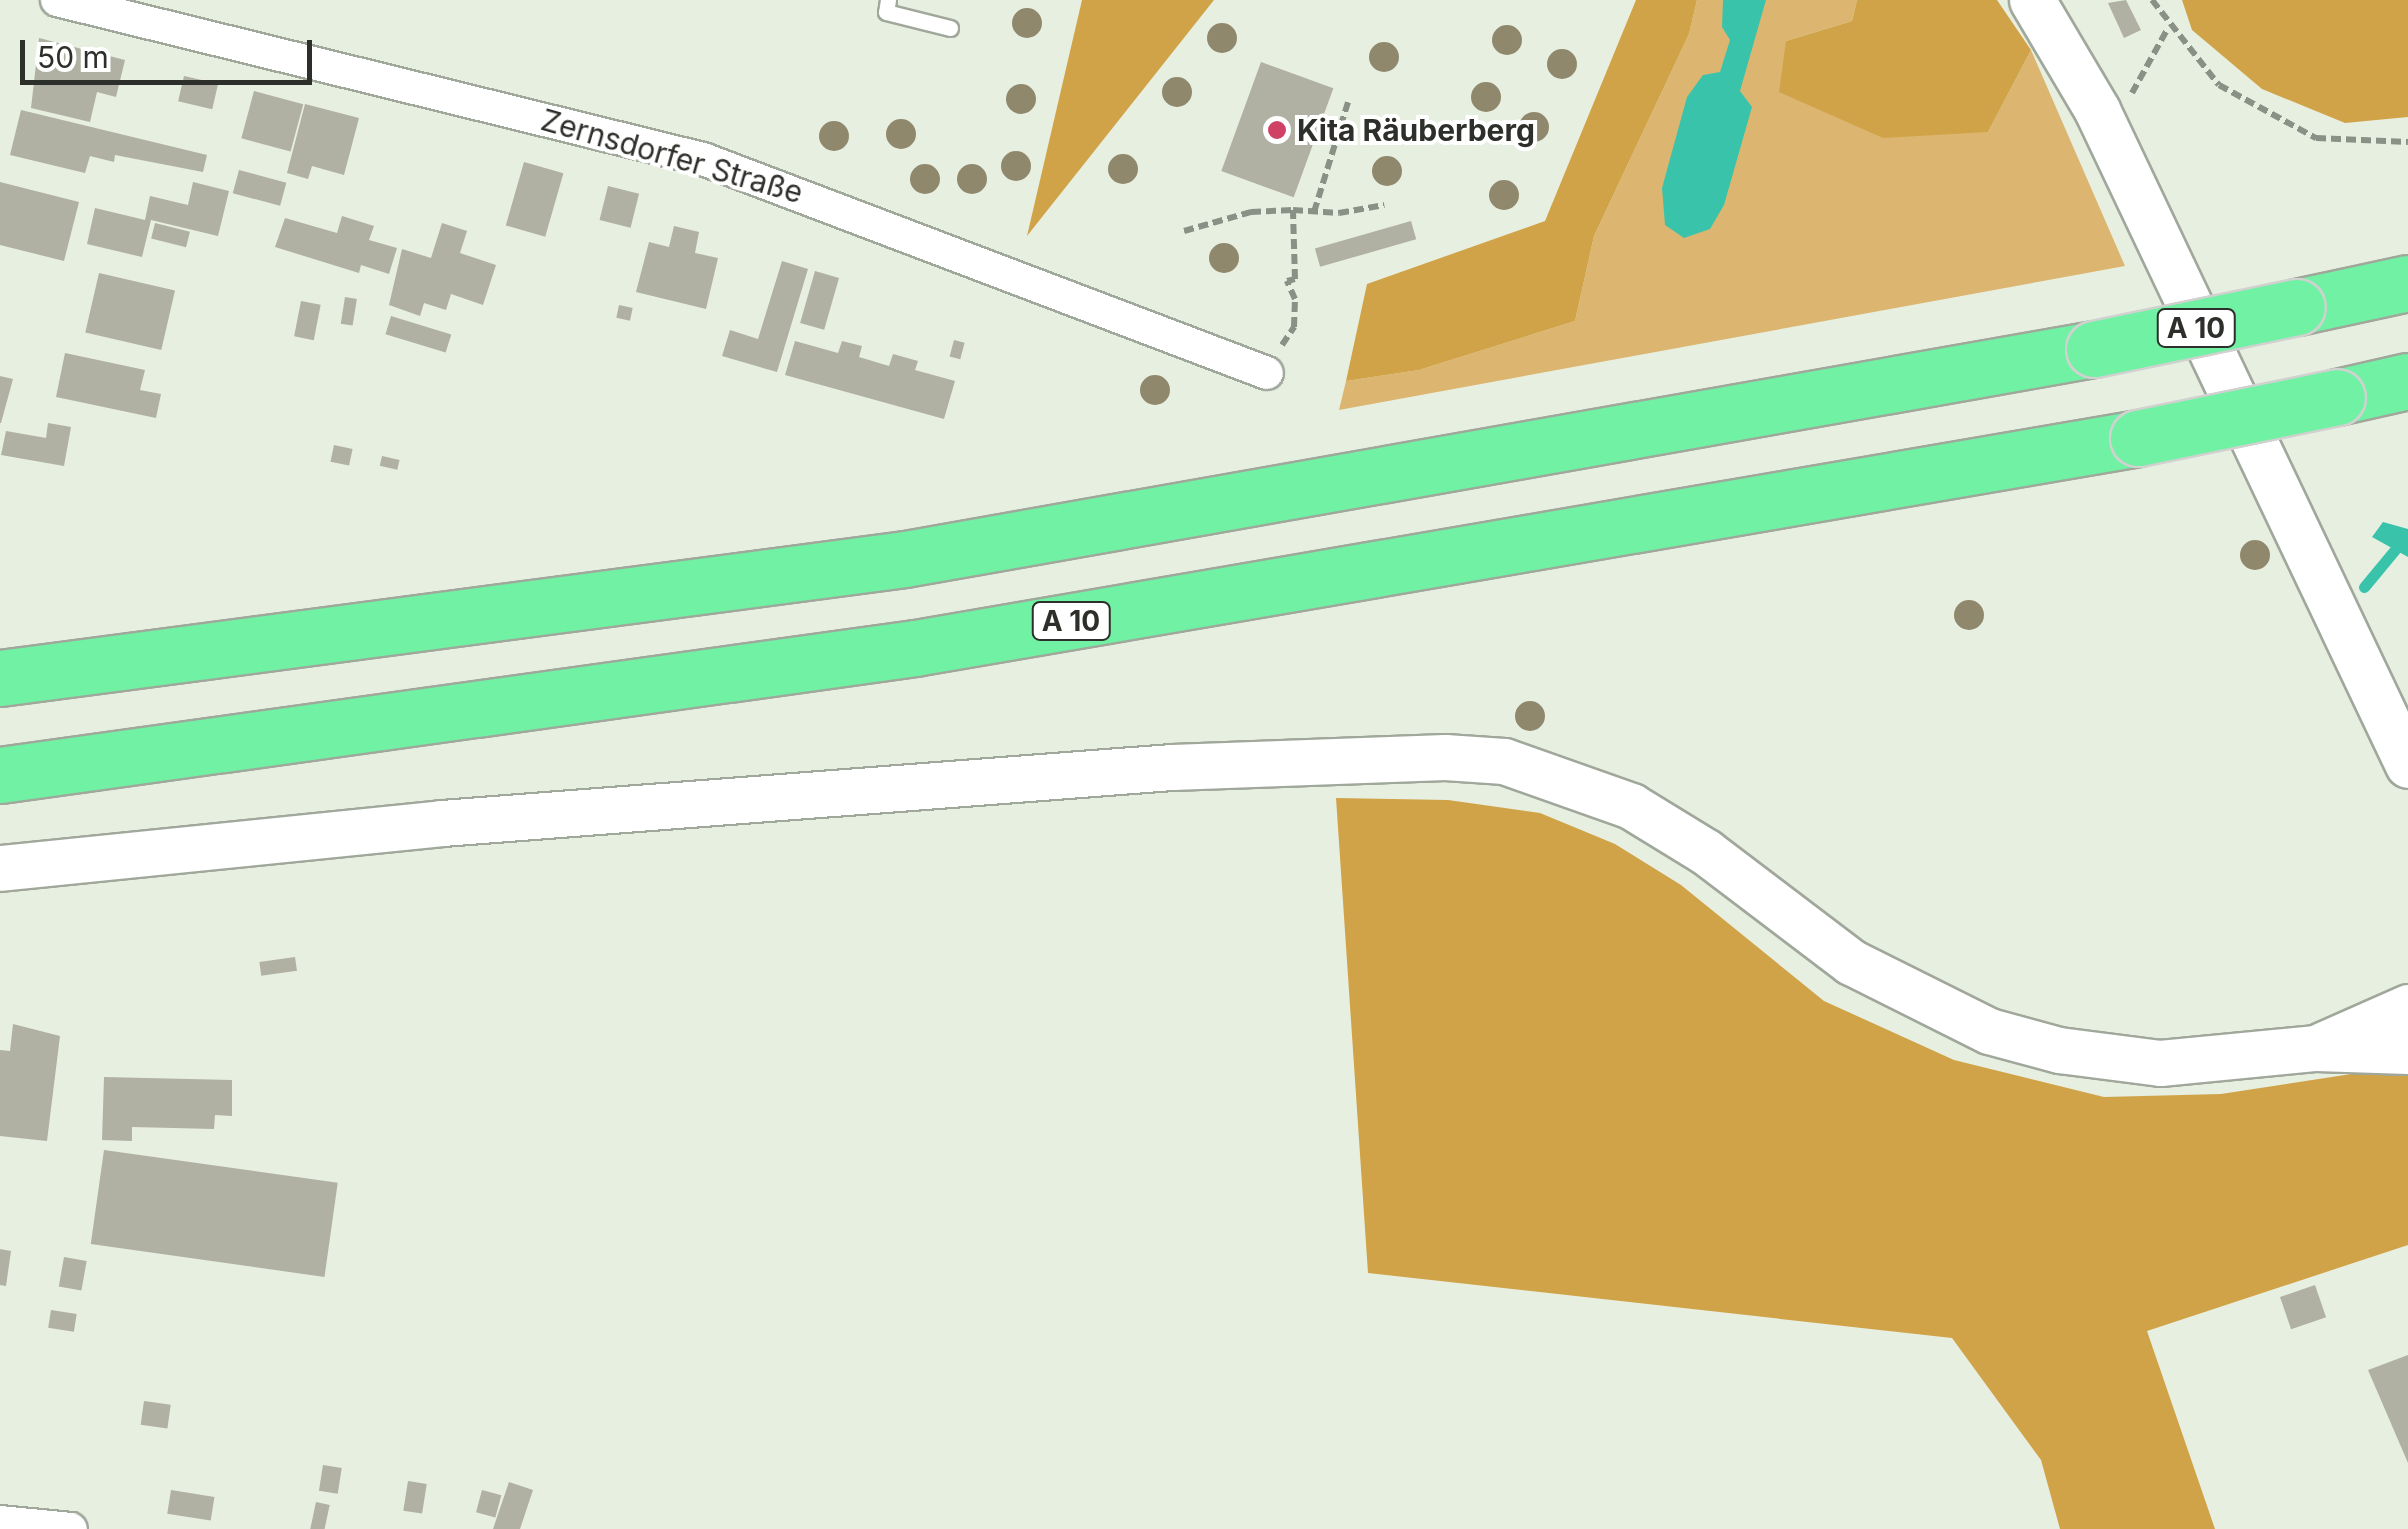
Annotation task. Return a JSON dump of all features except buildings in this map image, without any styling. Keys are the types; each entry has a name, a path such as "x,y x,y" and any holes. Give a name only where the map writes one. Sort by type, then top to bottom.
{"highway":[{"name":"A 10","path":"0,678 905,558 2094,349 2408,283"},
{"name":"A 10","path":"0,775 915,648 2138,438 2408,381"}],"main road":[{"path":"2032,0 2109,135 2408,765"},
{"path":"0,868 442,823 1172,767 1327,758 1504,761 1631,806 1706,852 1851,962 1989,1031 2059,1050 2160,1063 2316,1048 2408,1051"},
{"path":"2316,1048 2408,1007"}],"street":[{"name":"Zernsdorfer Straße","path":"57,0 703,159 1267,374"},
{"path":"0,1522 71,1529"}],"lane":[{"path":"888,0 886,12 950,28"}],"path":[{"path":"2152,0 2168,28 2219,85 2316,138 2408,142"},
{"path":"2109,135 2168,28"},
{"path":"1314,212 1348,102"},
{"path":"1184,230 1251,212 1314,212 1384,205"},
{"path":"1293,210 1295,279 1287,280 1295,299"}],"shaded area":[{"path":"1082,0 1214,0 1027,236"},
{"path":"1636,0 1697,0 1689,34 1594,236 1575,321 1419,370 1346,381 1367,284 1545,221"},
{"path":"1697,0 1857,0 1852,21 1786,41 1988,132 2031,50 2125,266 1339,410 1346,381 1419,370 1575,321 1594,236 1689,34"},
{"path":"1857,0 1997,0 2031,50 1988,132 1883,138 1779,92 1786,41 1852,21"},
{"path":"2182,0 2408,0 2408,117 2345,123 2262,89 2192,30"},
{"path":"1336,798 1448,800 1540,813 1615,844 1681,885 1824,1001 1954,1060 2104,1097 2221,1094 2384,1069 2408,1074 2408,1245 2147,1331 2215,1529 2060,1529 2041,1460 1952,1338 1368,1273"}],"water":[{"path":"1723,0 1766,0 1740,91 1752,107 1724,205 1710,229 1684,238 1665,225 1662,188 1687,97 1703,75 1720,72 1730,40 1722,27"},
{"path":"2383,522 2408,529 2408,557 2372,537"}],"waterway":[{"path":"2364,587 2403,540"}],"place":[{"name":"Kita Räuberberg","path":"1277,130"}]}
